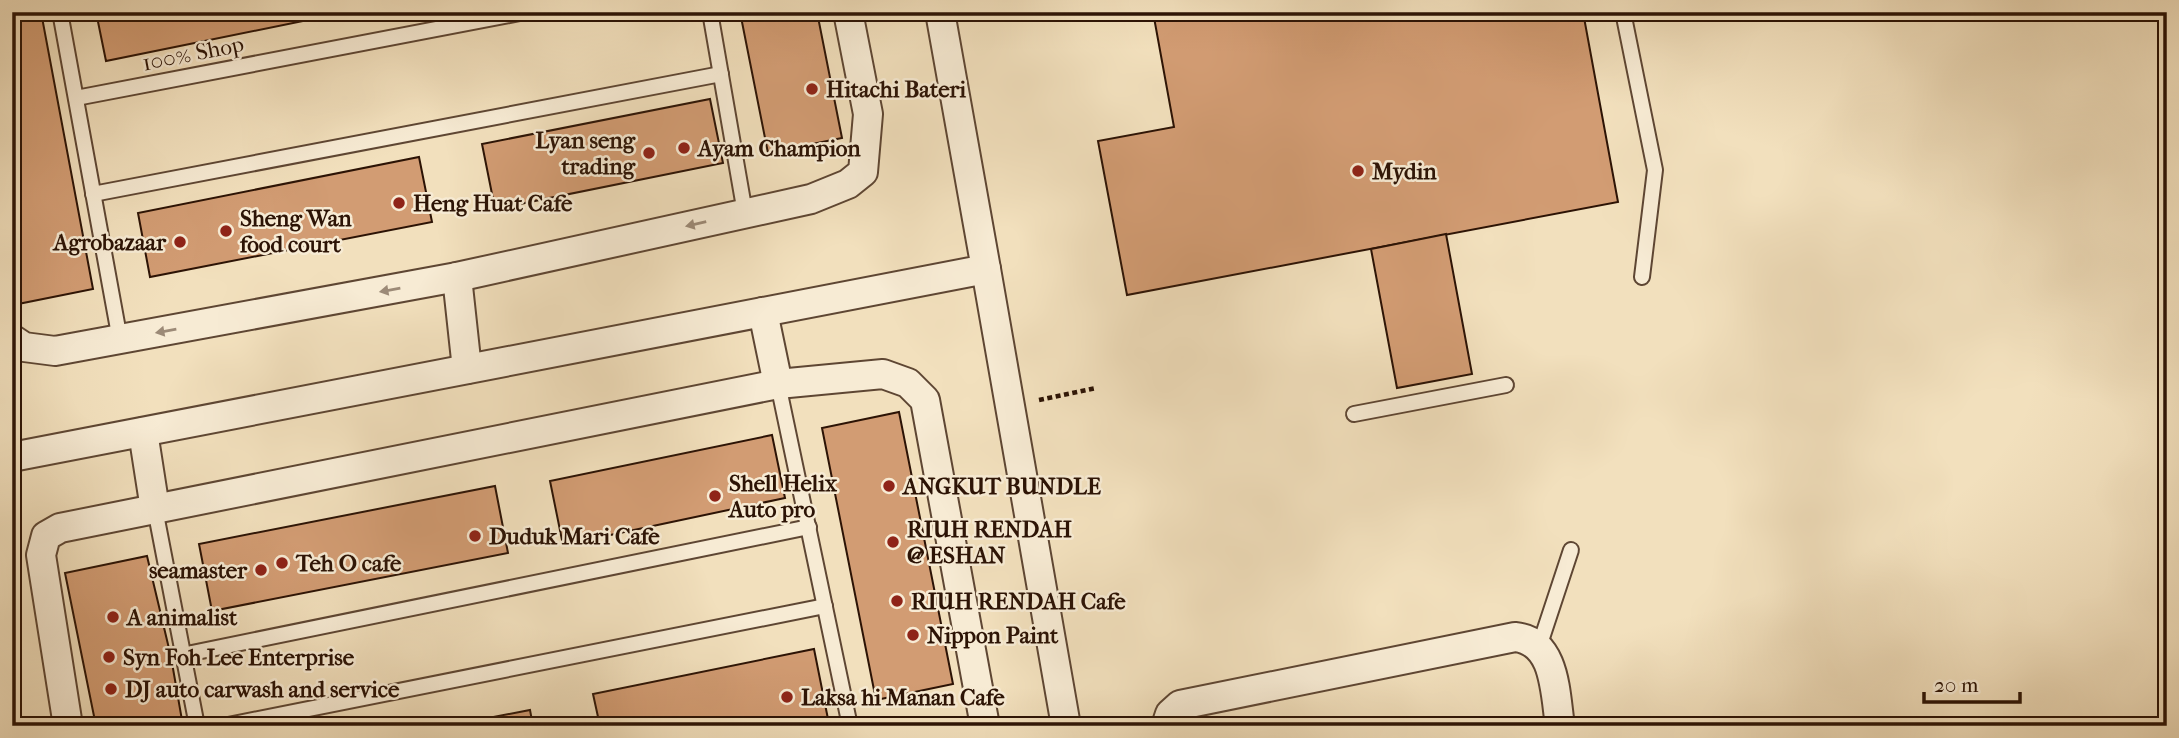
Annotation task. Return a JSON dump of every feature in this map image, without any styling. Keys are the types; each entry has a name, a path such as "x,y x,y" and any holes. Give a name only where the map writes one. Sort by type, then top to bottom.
{"street":[{"path":"12,339 24,347 55,351 120,340 457,277 811,199 848,184 863,172 868,114 848,12"},
{"path":"940,12 1066,726"},
{"path":"12,457 986,269"},
{"path":"457,277 467,369"},
{"path":"763,312 778,384"},
{"path":"68,726 41,555 46,536 60,528 778,384 883,374 908,383 925,400 985,726"},
{"path":"143,432 155,509"},
{"path":"1166,726 1170,714 1180,705 1515,637 1528,638 1546,653 1555,688 1560,726"}],"lane":[{"path":"60,12 120,340"},
{"name":"100% Shop","path":"76,98 525,12"},
{"path":"710,12 746,213"},
{"path":"1623,12 1654,170 1642,277"},
{"path":"93,194 721,74"},
{"path":"778,384 850,726"},
{"path":"1354,414 1506,385"},
{"path":"155,509 197,726"},
{"path":"183,655 808,527"},
{"path":"1539,647 1571,550"},
{"path":"223,726 825,606"}],"path":[{"path":"1010,406 1096,388"}],"building":[{"path":"12,12 41,12 93,289 18,304 12,273"},
{"path":"96,12 347,12 106,61"},
{"path":"740,12 817,12 842,138 768,153"},
{"name":"Mydin","path":"1153,12 1583,12 1618,202 1127,295 1098,141 1174,127"},
{"path":"710,99 723,163 495,209 482,144"},
{"path":"419,157 432,222 150,277 138,213"},
{"path":"1446,234 1472,374 1397,388 1371,249"},
{"path":"899,412 953,684 876,700 822,428"},
{"path":"772,435 785,498 563,545 550,481"},
{"path":"495,486 508,553 212,611 199,544"},
{"path":"147,556 171,657 183,726 96,726 65,573"},
{"path":"814,649 828,719 793,726 600,726 593,694"},
{"path":"530,710 533,726 447,726"}],"place":[{"name":"Hitachi Bateri","path":"812,89"},
{"name":"Ayam Champion","path":"684,148"},
{"name":"Lyan seng trading","path":"649,153"},
{"name":"Mydin","path":"1358,171"},
{"name":"Heng Huat Cafe","path":"399,203"},
{"name":"Sheng Wan food court","path":"226,231"},
{"name":"Agrobazaar","path":"180,242"},
{"name":"ANGKUT BUNDLE","path":"889,486"},
{"name":"Shell Helix Auto pro","path":"715,496"},
{"name":"Duduk Mari Cafe","path":"475,536"},
{"name":"RIUH RENDAH @ ESHAN","path":"893,542"},
{"name":"Teh O cafe","path":"282,563"},
{"name":"seamaster","path":"261,570"},
{"name":"RIUH RENDAH Cafe","path":"897,601"},
{"name":"A animalist","path":"113,617"},
{"name":"Nippon Paint","path":"913,635"},
{"name":"Syn Foh Lee Enterprise","path":"109,657"},
{"name":"DJ auto carwash and service","path":"111,689"},
{"name":"Laksa hi Manan Cafe","path":"787,697"}]}
